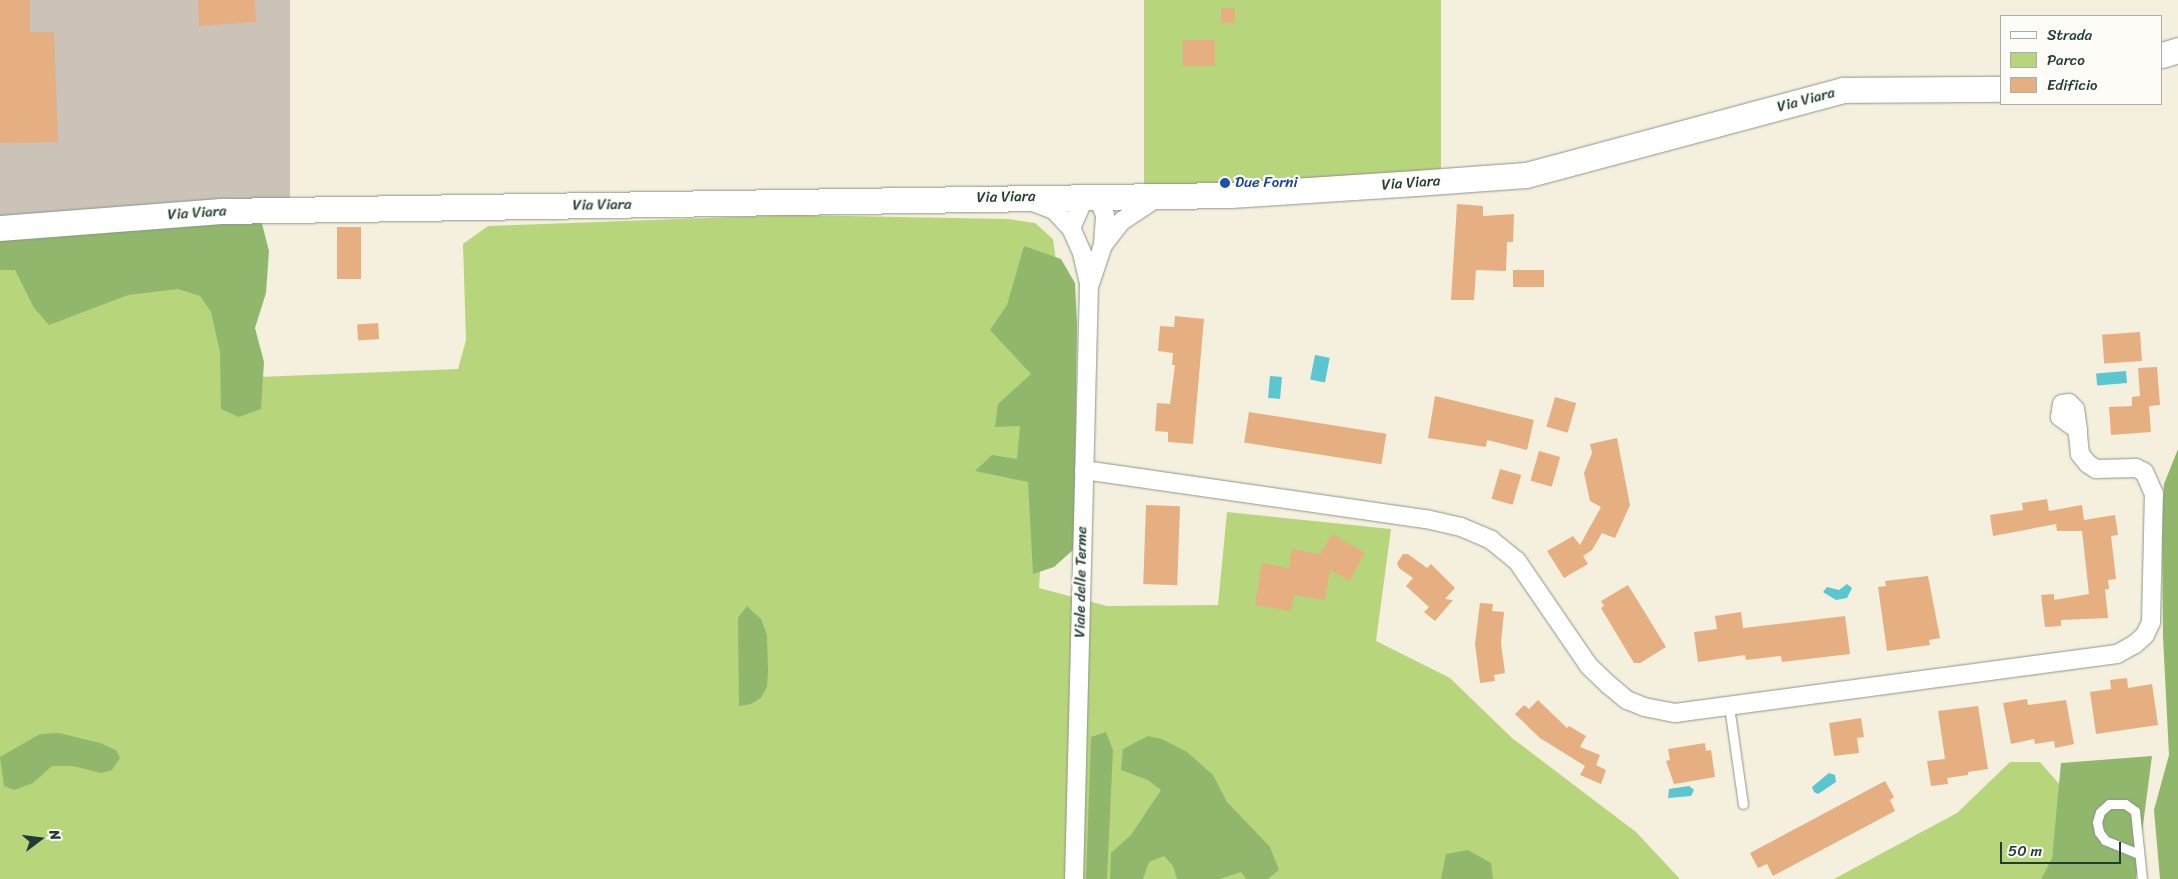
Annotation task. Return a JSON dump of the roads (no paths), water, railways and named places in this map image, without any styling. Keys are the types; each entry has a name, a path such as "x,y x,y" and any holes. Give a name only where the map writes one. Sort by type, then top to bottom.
{"main road":[{"path":"2163,55 2178,50"},
{"name":"Via Viara","path":"0,228 221,210 1230,195 1526,175 1843,90 2000,89"}],"street":[{"name":"Viale delle Terme","path":"1089,284 1103,245 1105,215 1091,196"},
{"path":"1071,228 1091,196"},
{"name":"Viale delle Terme","path":"1103,245 1122,221 1160,196"},
{"name":"Viale delle Terme","path":"1021,197 1054,210 1071,228 1082,253 1089,284 1074,879"},
{"path":"1084,470 1426,519 1461,527 1491,540 1517,561 1589,666 1627,700 1660,712 1675,713 2117,654 2135,644 2145,635 2153,602 2154,494 2151,482 2136,468 2096,469 2088,464 2080,454 2078,430"}],"lane":[{"path":"1728,706 1743,804"},
{"path":"2139,854 2105,840 2098,832 2097,822 2100,812 2109,804 2125,804 2135,812 2142,879"}],"water":[{"path":"1315,355 1330,358 1325,382 1310,380"},
{"path":"2126,371 2127,383 2097,386 2096,374"},
{"path":"1270,376 1282,377 1280,399 1268,398"},
{"path":"1847,584 1852,588 1847,598 1836,600 1823,592 1827,587 1839,590"},
{"path":"1829,773 1835,775 1836,782 1818,794 1814,792 1812,787"},
{"path":"1689,786 1694,790 1691,796 1668,798 1669,789"}],"place":[{"name":"Due Forni","path":"1225,183"}]}
